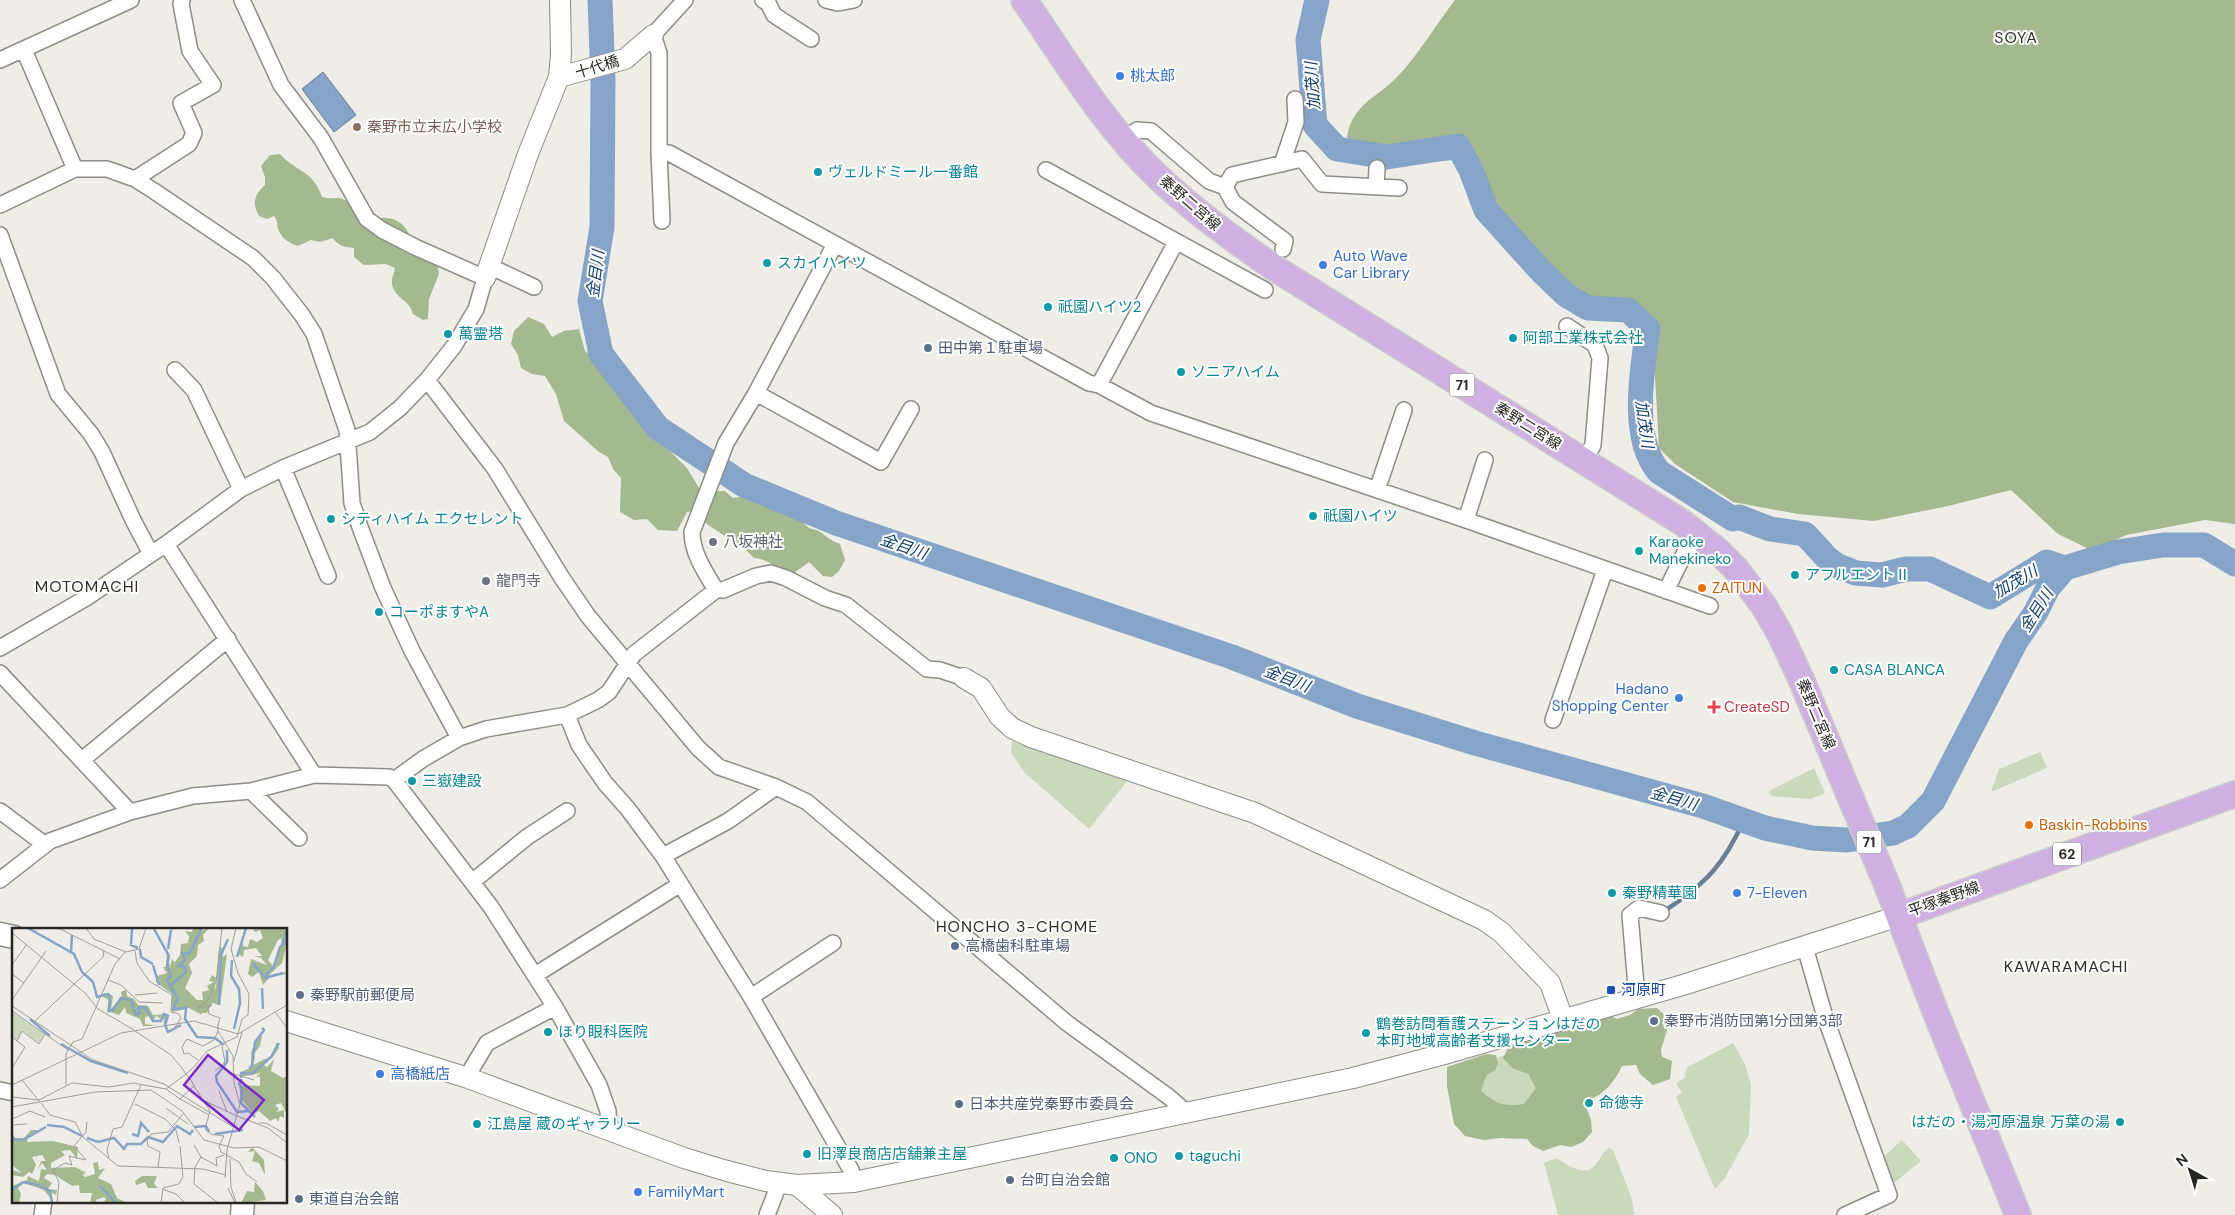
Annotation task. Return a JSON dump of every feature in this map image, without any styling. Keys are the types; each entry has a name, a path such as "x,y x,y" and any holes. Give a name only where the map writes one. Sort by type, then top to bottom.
{"main road":[{"name":"秦野二宮線","path":"1024,0 1093,102 1123,140 1159,177 1217,228 1276,269 1683,523 1736,569 1764,606 1801,679 1899,916"},
{"name":"平塚秦野線","path":"2018,1215 1934,1009 1899,916 2235,794"},
{"path":"242,1215 244,1202"}],"street":[{"path":"0,60 132,0"},
{"path":"135,179 189,144 194,133 181,103 213,85 190,51 180,4 182,0"},
{"path":"242,0 281,84 320,138 367,219 382,230 407,243 534,288"},
{"path":"0,648 86,598 166,544 241,488 283,468 346,441 360,438 370,432 400,408 427,380 454,346 476,309 528,154 561,77 560,0"},
{"path":"662,221 658,153 659,53 653,35 685,0"},
{"path":"763,0 768,3 774,14 811,39"},
{"path":"826,0 838,3 854,0"},
{"name":"十代橋","path":"561,77 629,56 653,35"},
{"path":"24,50 75,169"},
{"path":"1282,164 1296,122 1295,99"},
{"path":"1123,140 1137,130 1151,131 1209,181 1225,187 1233,202 1285,241 1283,248"},
{"path":"658,153 669,153 1089,383 1099,384 1151,413 1466,520 1710,606"},
{"path":"1225,187 1232,175 1302,159 1322,184 1399,188"},
{"path":"1376,187 1377,168"},
{"path":"0,205 75,169 107,169 135,179 253,258 302,315 314,334 347,430 346,441 352,503 360,527 383,588 412,651 458,738"},
{"path":"1046,170 1265,290"},
{"path":"0,235 58,394 91,434 102,452 133,520 151,554"},
{"path":"1099,384 1176,242"},
{"path":"716,590 698,558 692,540 692,532 697,516 726,442 756,393 835,244"},
{"path":"1567,326 1595,345 1600,358 1593,445 1584,461"},
{"path":"175,370 194,390 241,488"},
{"path":"427,380 495,469 562,578 588,616 626,664 698,748 719,767 776,787 807,802 1067,1023 1170,1097 1186,1112"},
{"path":"756,393 881,462 912,409"},
{"path":"1377,490 1404,410"},
{"path":"1466,520 1485,460"},
{"path":"283,468 328,576"},
{"path":"1666,591 1685,552 1699,535"},
{"path":"166,544 314,775"},
{"path":"1553,720 1605,570"},
{"path":"394,780 458,738 486,729 567,715 592,703 609,692 634,654 716,590 723,590 756,576 771,573 786,578 825,598 846,605 926,670 940,670 964,678 981,688 1000,717 1019,731 1114,766 1255,813 1484,920 1501,932 1550,983 1563,1019"},
{"path":"82,760 228,638"},
{"path":"0,673 130,812"},
{"path":"567,715 580,746 605,783 628,809 663,856 679,885 751,998 851,1170 854,1182"},
{"path":"0,880 44,844 130,812 193,796 251,790 314,775 389,777 394,780 491,907 555,1007 600,1086 608,1112 608,1130"},
{"path":"663,856 728,821 776,787"},
{"path":"251,790 299,838"},
{"path":"0,811 44,844"},
{"path":"472,882 527,837 567,811"},
{"path":"535,975 679,885"},
{"path":"1637,998 1630,915 1639,908 1661,913"},
{"path":"288,1021 468,1078 684,1158 788,1184 854,1182 1353,1078 1448,1053 1637,998 1805,947 1899,916"},
{"path":"751,998 832,943"},
{"path":"1805,947 1825,1017 1889,1195 1845,1215"},
{"path":"468,1078 487,1043 555,1007"},
{"path":"767,1215 788,1184"},
{"path":"788,1184 832,1215"},
{"path":"42,1215 44,1202"}],"green space":[{"path":"1455,0 2235,0 2235,524 2205,520 2126,535 2093,551 2058,534 2011,490 1948,506 1874,521 1798,514 1733,502 1675,464 1659,448 1653,340 1616,302 1572,292 1454,160 1414,162 1383,160 1363,151 1347,137 1354,116 1404,69"},
{"path":"280,154 314,181 322,197 339,198 348,201 371,220 387,218 397,221 405,227 411,240 437,262 439,274 429,299 428,319 423,320 413,314 409,306 396,293 392,282 395,268 386,264 364,265 354,257 354,248 342,246 333,238 320,242 311,240 298,246 295,245 287,241 280,234 274,216 267,219 259,216 255,207 255,199 258,192 265,185 265,177 261,166 270,155"},
{"path":"528,317 544,324 552,337 564,331 579,329 585,351 611,371 628,397 643,413 644,429 651,438 660,441 687,468 702,493 693,511 687,512 677,531 658,530 647,519 634,520 620,512 621,478 613,469 608,457 599,452 564,421 556,394 545,376 532,374 521,368 518,355 511,344 514,331"},
{"path":"717,491 725,491 733,498 746,496 758,498 769,502 779,510 794,511 809,528 819,531 840,544 845,560 839,571 832,577 823,576 809,562 794,573 783,570 764,560 754,558 742,547 702,520 708,500"},
{"path":"1012,741 1128,780 1089,829 1024,772 1011,752"},
{"path":"2040,752 2047,768 1991,792 1999,769"},
{"path":"1814,768 1825,793 1811,799 1771,796 1769,791"},
{"path":"1657,1008 1670,1020 1661,1050 1662,1057 1672,1061 1670,1079 1653,1085 1640,1074 1636,1065 1622,1066 1615,1078 1602,1093 1584,1101 1591,1120 1592,1132 1583,1142 1571,1147 1560,1145 1543,1151 1533,1146 1527,1139 1501,1138 1484,1140 1465,1136 1454,1124 1447,1086 1447,1067 1486,1054 1496,1055 1498,1064 1495,1070 1486,1076 1481,1091 1501,1104 1524,1104 1536,1088 1528,1074 1512,1068 1503,1058 1509,1046 1532,1040 1544,1040 1562,1028 1607,1014 1617,1019 1630,1015 1638,1009"},
{"path":"1553,1041 1565,1095 1466,1125 1454,1071"},
{"path":"1733,1043 1745,1064 1751,1085 1749,1134 1725,1178 1715,1189 1676,1097 1682,1092 1676,1084 1685,1077 1686,1068"},
{"path":"1902,1140 1921,1161 1890,1186 1882,1158"},
{"path":"1608,1148 1613,1150 1632,1199 1634,1215 1558,1215 1544,1163 1556,1158 1576,1169 1587,1170 1596,1164"}],"water":[{"path":"323,72 356,115 334,132 302,89"}],"waterway":[{"name":"金目川","path":"600,0 603,80 602,227 590,301 601,354 658,428 744,485 836,523 1232,657 1357,706 1475,743 1703,806 1765,828 1812,838 1847,840 1893,833 1908,826 1933,801 2016,641 2036,612 2048,588 2065,568 2118,552 2163,545 2204,545 2235,564"},
{"name":"加茂川","path":"1317,0 1308,40 1315,125 1337,149 1387,157 1458,146 1471,170 1486,210 1541,271 1566,295 1588,308 1628,310 1648,329 1641,384 1641,423 1644,441 1650,458 1659,472 1733,519 1739,517 1770,529 1805,534 1827,558 1838,566 1856,573 1882,575 1906,569 1930,569 1990,597 2047,562 2065,568"},
{"path":"1666,910 1693,891 1712,872 1729,850 1744,820"}],"place":[{"name":"桃太郎","path":"1120,76"},
{"name":"秦野市立末広小学校","path":"357,127"},
{"name":"ヴェルドミール一番館","path":"818,172"},
{"name":"スカイハイツ","path":"767,263"},
{"name":"Auto Wave Car Library","path":"1323,265"},
{"name":"祇園ハイツ2","path":"1048,307"},
{"name":"萬霊塔","path":"448,334"},
{"name":"阿部工業株式会社","path":"1513,338"},
{"name":"田中第１駐車場","path":"928,348"},
{"name":"ソニアハイム","path":"1181,372"},
{"name":"祇園ハイツ","path":"1313,516"},
{"name":"シティハイム エクセレント","path":"331,519"},
{"name":"八坂神社","path":"713,542"},
{"name":"Karaoke Manekineko","path":"1639,551"},
{"name":"アフルエントⅡ","path":"1795,575"},
{"name":"龍門寺","path":"486,581"},
{"name":"ZAITUN","path":"1702,588"},
{"name":"コーポますやA","path":"379,612"},
{"name":"CASA BLANCA","path":"1834,670"},
{"name":"Hadano Shopping Center","path":"1679,698"},
{"name":"CreateSD","path":"1714,707"},
{"name":"三嶽建設","path":"412,781"},
{"name":"Baskin-Robbins","path":"2029,825"},
{"name":"秦野精華園","path":"1612,893"},
{"name":"7-Eleven","path":"1737,893"},
{"name":"高橋歯科駐車場","path":"955,946"},
{"name":"河原町","path":"1611,990"},
{"name":"秦野駅前郵便局","path":"300,995"},
{"name":"秦野市消防団第1分団第3部","path":"1654,1021"},
{"name":"ほり眼科医院","path":"548,1032"},
{"name":"鶴巻訪問看護ステーションはだの 本町地域高齢者支援センター","path":"1366,1033"},
{"name":"高橋紙店","path":"380,1074"},
{"name":"命徳寺","path":"1589,1103"},
{"name":"日本共産党秦野市委員会","path":"959,1104"},
{"name":"はだの・湯河原温泉 万葉の湯","path":"2120,1122"},
{"name":"江島屋 蔵のギャラリー","path":"477,1124"},
{"name":"旧澤良商店店舗兼主屋","path":"807,1154"},
{"name":"taguchi","path":"1179,1156"},
{"name":"ONO","path":"1114,1158"},
{"name":"台町自治会館","path":"1010,1180"},
{"name":"FamilyMart","path":"638,1192"},
{"name":"東道自治会館","path":"299,1199"}],"district":[{"name":"SOYA","path":"2016,37"},
{"name":"MOTOMACHI","path":"87,586"},
{"name":"HONCHO 3-CHOME","path":"1017,926"},
{"name":"KAWARAMACHI","path":"2066,966"}]}
